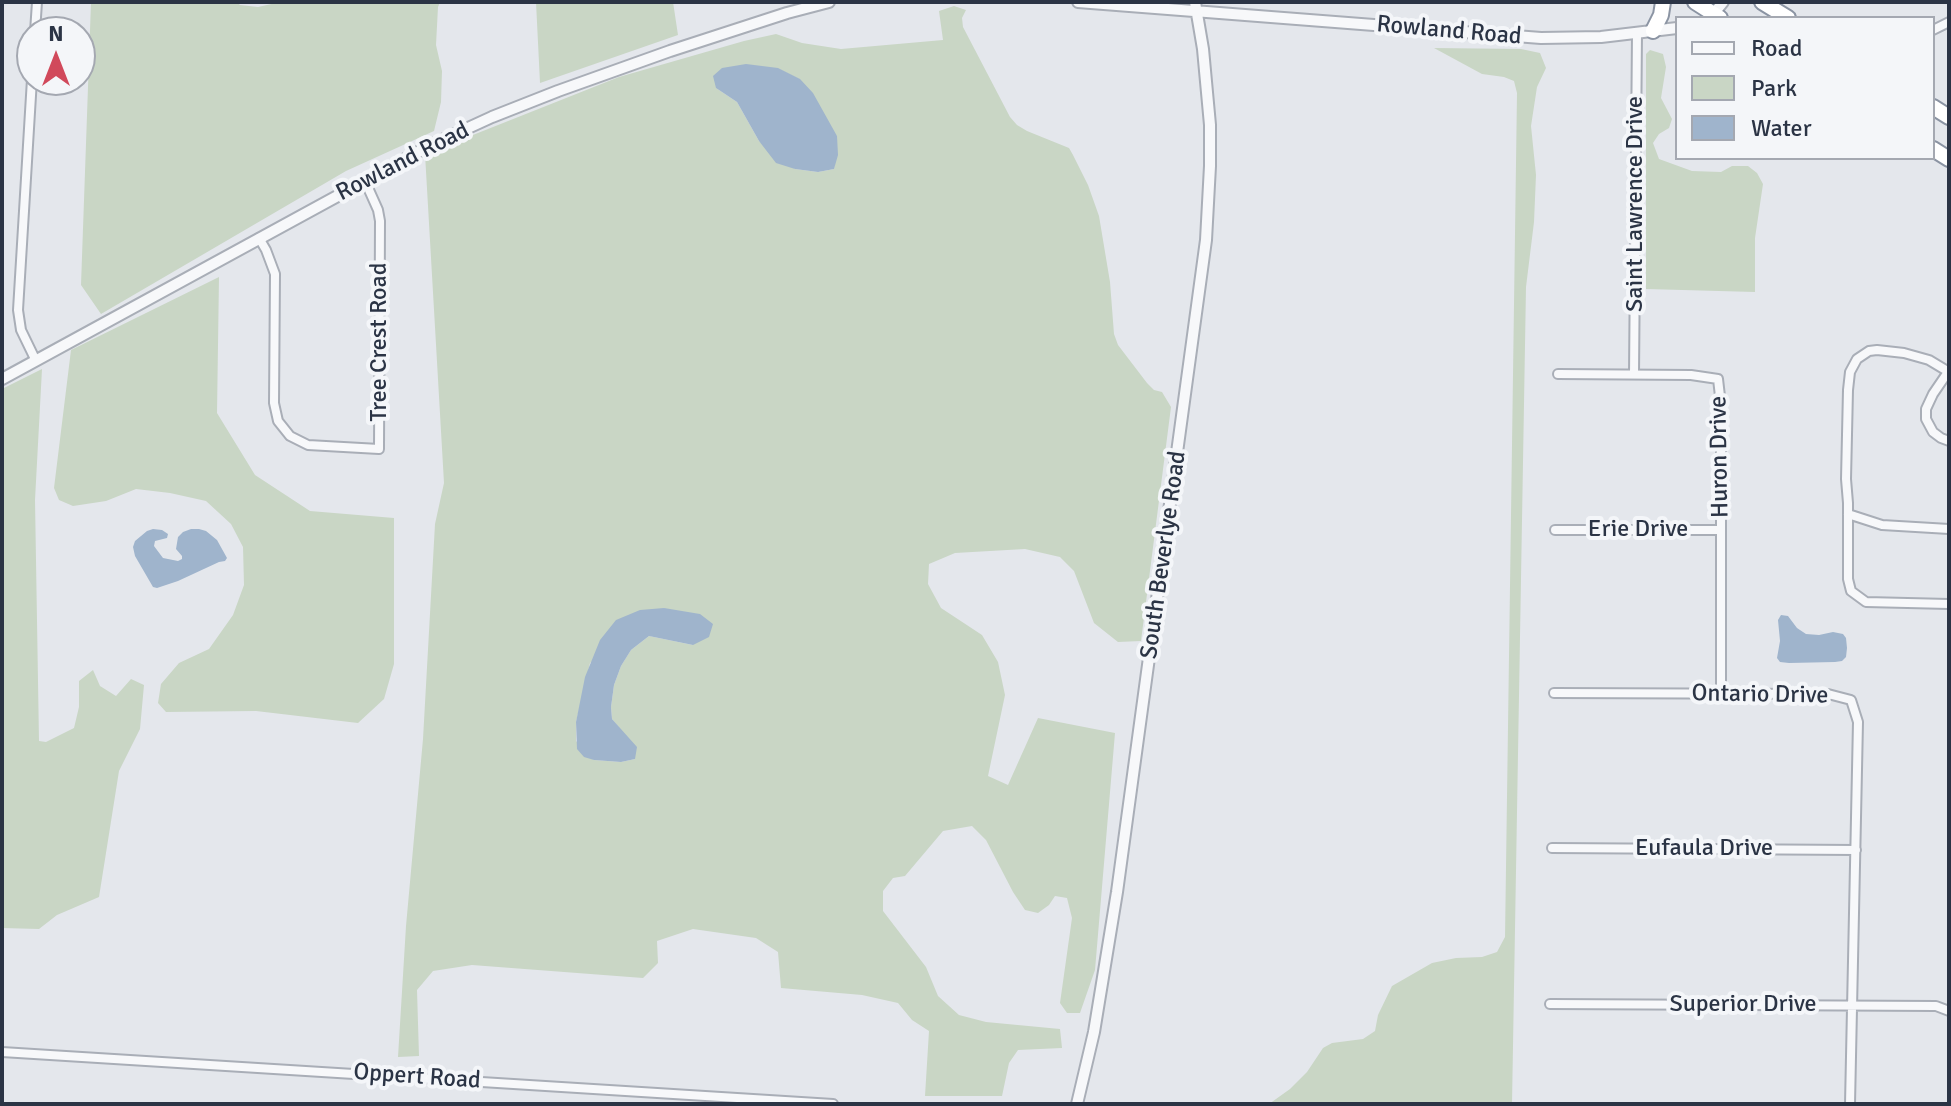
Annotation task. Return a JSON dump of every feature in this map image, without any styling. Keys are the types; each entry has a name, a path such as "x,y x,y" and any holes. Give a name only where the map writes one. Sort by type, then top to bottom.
{"highway":[{"path":"1653,31 1663,2"},
{"path":"1695,2 1717,13"},
{"path":"1762,2 1785,16"}],"street":[{"name":"Rowland Road","path":"2,379 431,145 492,117 685,46 829,2"},
{"name":"Rowland Road","path":"1078,2 1196,6 1541,38 1601,37 1675,28"},
{"name":"South Beverlye Road","path":"1077,1104 1096,1020 1117,892 1206,240 1210,125 1196,6"},
{"name":"Saint Lawrence Drive","path":"1634,374 1637,33"},
{"path":"31,96 18,310 21,330 36,361"},
{"name":"Tree Crest Road","path":"259,238 275,274 274,403 278,421 290,436 308,445 379,449 380,221 365,181"},
{"path":"1949,441 1933,432 1926,419 1926,409 1933,394 1948,372 1919,356 1896,351 1869,351 1857,359 1850,372 1848,390 1846,479 1848,579 1851,591 1866,602 1949,604"},
{"name":"Huron Drive","path":"1558,374 1691,375 1718,379 1721,405 1721,694"},
{"path":"1848,514 1882,525 1949,529"},
{"name":"Erie Drive","path":"1555,530 1721,530"},
{"name":"Ontario Drive","path":"1554,693 1828,694 1851,700 1858,722 1850,1104"},
{"name":"Eufaula Drive","path":"1552,848 1856,850"},
{"name":"Superior Drive","path":"1550,1004 1936,1006 1949,1001"},
{"name":"Superior Drive","path":"1936,1006 1949,1011"},
{"name":"Oppert Road","path":"2,1052 833,1104"}],"green space":[{"path":"91,2 237,2 258,7 276,3 440,2 436,45 442,71 441,102 434,131 346,171 101,314 81,285 88,96 96,96 96,16 91,16"},
{"path":"536,2 673,2 678,35 540,83"},
{"path":"954,6 966,10 962,18 963,27 1017,125 1069,148 1088,185 1099,216 1118,345 1147,383 1154,390 1162,392 1171,407 1141,641 1118,642 1094,623 1074,571 1060,557 1025,549 955,553 929,564 928,584 941,608 982,635 998,662 1005,695 988,776 1008,785 1038,718 1115,733 1095,970 1080,1013 1067,1013 1060,1003 1072,918 1067,898 1055,896 1038,913 1025,910 986,840 972,826 943,831 905,876 893,878 883,891 883,911 926,967 938,996 959,1015 986,1022 1060,1029 1062,1048 1018,1050 1009,1063 1002,1096 925,1096 929,1031 912,1020 898,1003 862,995 781,988 778,952 756,938 693,929 657,941 658,963 643,978 472,965 433,971 417,990 419,1056 398,1057 423,739 435,524 444,483 425,154 619,77 744,41 776,34 802,43 841,49 943,40 939,11","holes":["716,88 837,136 834,169 818,172 795,169 759,141 737,102","664,608 693,645 649,636 631,650 614,685 611,707 612,719 635,759 621,762 594,760 576,741 576,722 590,663"]},
{"path":"1434,48 1521,49 1540,53 1546,68 1537,87 1531,126 1536,175 1526,287 1512,1104 1269,1104 1307,1072 1323,1048 1332,1043 1363,1039 1375,1031 1378,1015 1392,986 1432,963 1482,957 1497,952 1505,937 1517,93 1514,81 1482,74"},
{"path":"1650,50 1663,54 1666,67 1661,98 1672,119 1669,128 1659,134 1653,143 1659,159 1692,171 1721,172 1732,166 1748,166 1757,173 1763,184 1755,238 1755,292 1646,289 1646,54"},
{"path":"219,277 217,413 255,475 310,511 394,518 394,664 384,699 358,723 256,711 166,712 158,703 161,684 179,663 209,649 233,615 244,585 243,547 231,524 206,501 136,489 106,501 73,506 59,500 54,488 71,350"},
{"path":"42,369 35,500 39,741 46,742 74,728 79,707 79,681 93,670 100,686 116,696 131,679 144,685 140,729 119,771 99,897 57,915 39,929 2,928 2,389"}],"water":[{"path":"746,64 778,68 800,79 813,93 837,136 838,155 834,169 818,172 776,163 759,141 737,102 716,88 713,76 722,68"},
{"path":"153,529 168,534 167,538 155,541 154,546 163,558 182,559 176,549 178,537 183,532 199,529 217,540 227,558 178,581 153,587 133,547 135,541"},
{"path":"664,608 700,614 713,624 709,637 693,645 649,636 631,650 614,685 611,707 612,719 637,747 635,759 621,762 584,757 577,749 576,722 585,677 600,640 616,620 640,610"},
{"path":"1781,615 1788,616 1806,634 1843,634 1846,638 1846,657 1835,662 1780,662 1777,658 1780,641 1778,620"}]}
